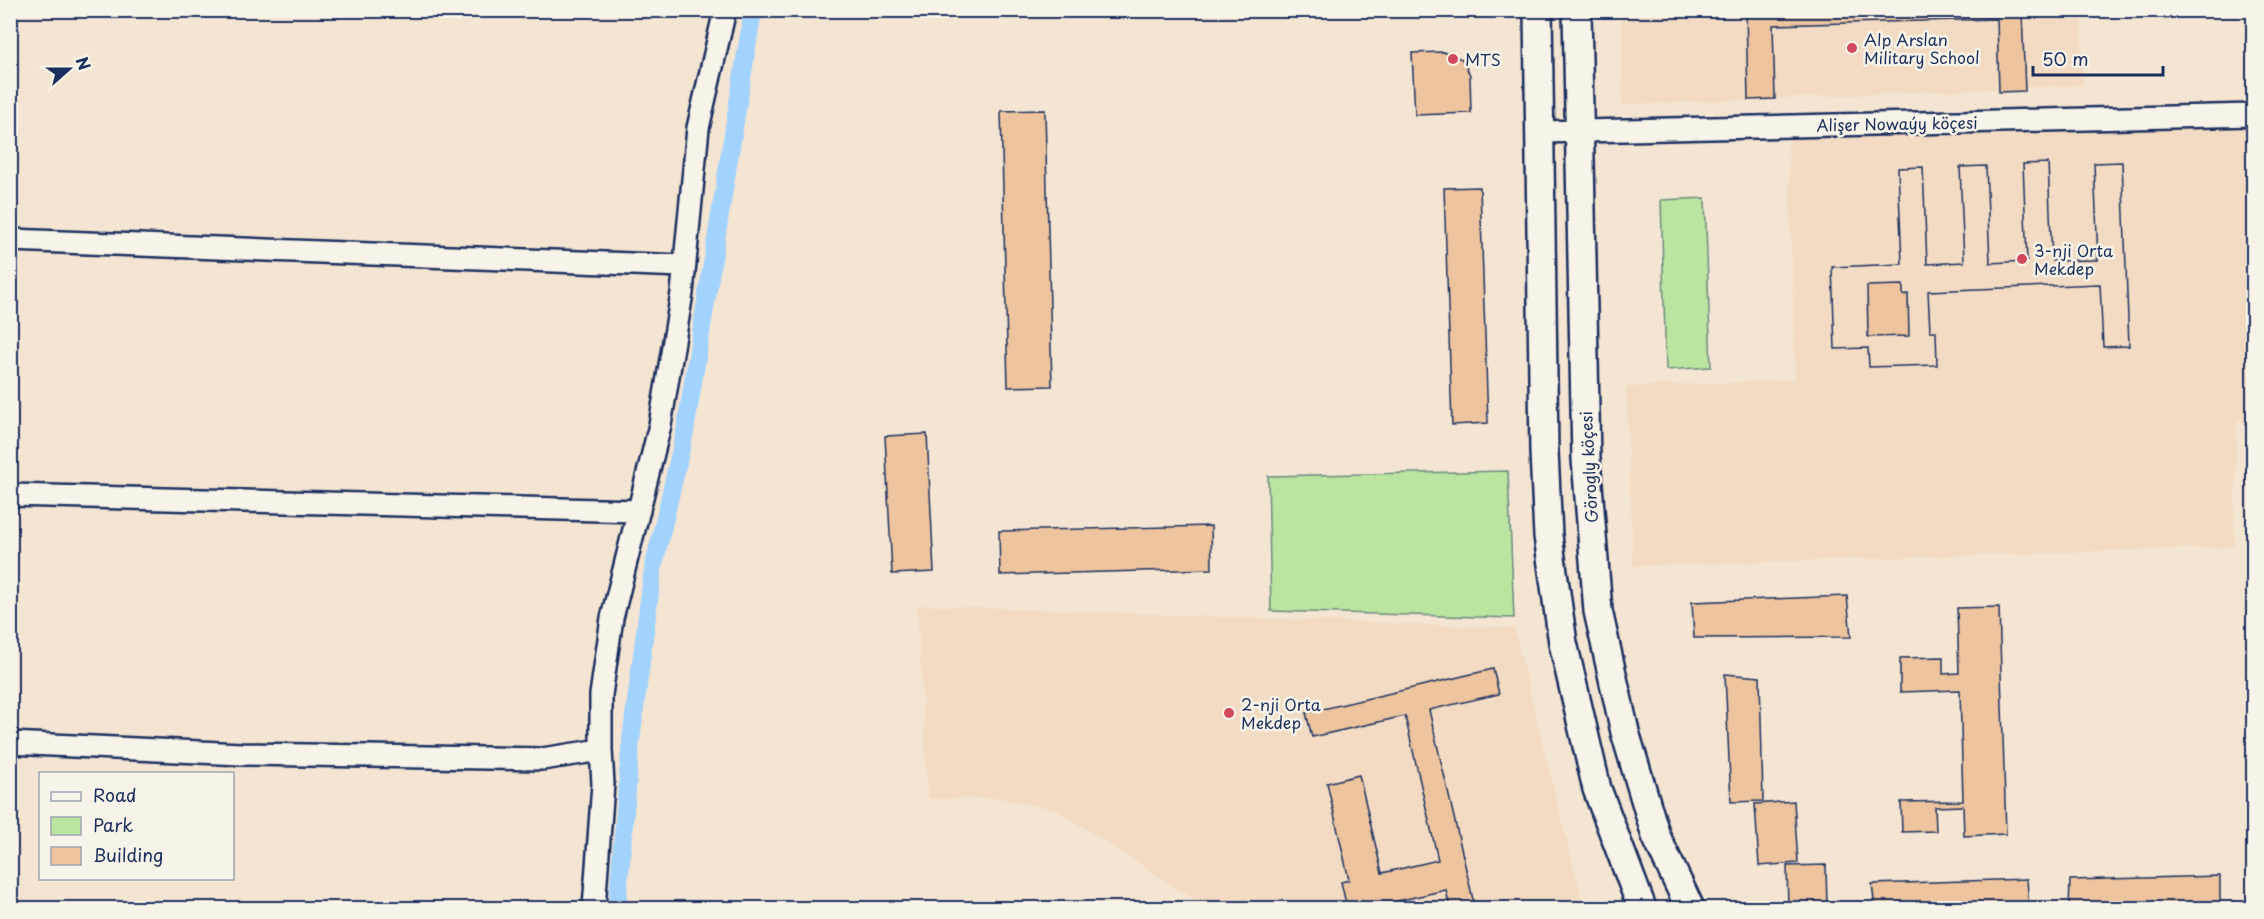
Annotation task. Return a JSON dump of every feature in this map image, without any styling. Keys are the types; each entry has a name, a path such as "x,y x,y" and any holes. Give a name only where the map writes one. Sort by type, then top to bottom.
{"main road":[{"path":"1538,10 1544,452 1548,536 1563,643 1597,789 1642,909"},
{"name":"Görogly köçesi","path":"1577,10 1586,459 1598,611 1625,732 1656,836 1690,909"}],"street":[{"path":"594,909 603,784 601,695 612,618 660,425 682,293 698,128 725,10"},
{"name":"Alişer Nowaýy köçesi","path":"1541,132 2253,115"},
{"path":"10,240 684,266"},
{"path":"10,495 639,511"},
{"path":"10,743 241,754 542,759 601,750"}],"shaded area":[{"name":"Alp Arslan Military School","path":"1622,11 2081,11 2083,85 1622,105"},
{"name":"3-nji Orta Mekdep","path":"2253,126 2254,423 2237,421 2234,547 1633,566 1626,387 1795,380 1788,137"},
{"name":"2-nji Orta Mekdep","path":"917,605 1514,628 1584,908 1207,908 1057,810 1000,798 928,799"}],"green space":[{"path":"1705,198 1711,367 1666,370 1661,200"},
{"path":"1508,471 1514,618 1271,611 1268,476"}],"building":[{"path":"1746,10 2022,10 2025,91 1999,92 1997,19 1773,25 1775,99 1748,100"},
{"path":"1443,52 1462,59 1470,75 1471,113 1415,115 1412,53"},
{"path":"1045,110 1052,386 1008,387 1001,111"},
{"path":"2122,162 2129,346 2103,347 2100,284 1928,291 1930,331 1936,331 1937,365 1869,367 1868,348 1835,349 1832,267 1902,264 1898,168 1923,167 1927,264 1964,262 1960,167 1986,166 1990,263 2027,261 2023,164 2048,163 2052,261 2098,260 2094,163","holes":["1903,285 1903,295 1908,294 1909,336 1868,337 1867,286"]},
{"path":"2122,162 2129,346 2103,347 2100,284 1928,291 1930,331 1936,331 1937,365 1869,367 1868,348 1835,349 1832,267 1902,264 1898,168 1923,167 1927,264 1964,262 1960,167 1986,166 1990,263 2027,261 2023,164 2048,163 2052,261 2098,260 2094,163"},
{"path":"1480,187 1488,423 1452,425 1444,188"},
{"path":"927,434 934,572 892,574 885,436"},
{"path":"1211,526 1212,569 1000,575 999,531"},
{"path":"1847,596 1851,637 1694,638 1692,602"},
{"path":"1999,607 2006,834 1964,836 1963,806 1935,807 1936,831 1902,832 1901,802 1963,801 1960,690 1900,692 1900,658 1943,657 1943,674 1959,673 1957,608"},
{"path":"1493,669 1499,694 1429,710 1475,908 1450,908 1446,890 1367,908 1347,908 1341,882 1349,880 1327,783 1359,775 1382,873 1438,860 1405,716 1312,737 1306,713"},
{"path":"1725,674 1760,677 1763,801 1731,802"},
{"path":"1794,801 1798,863 1759,866 1755,804"},
{"path":"1826,865 1827,908 1788,908 1787,866"},
{"path":"2220,876 2220,908 2069,908 2070,880"},
{"path":"2027,879 2029,908 1875,908 1872,884"}],"waterway":[{"path":"617,908 631,740 653,569 685,432 753,10"}],"place":[{"name":"Alp Arslan Military School","path":"1852,48"},
{"name":"MTS","path":"1453,59"},
{"name":"3-nji Orta Mekdep","path":"2022,259"},
{"name":"2-nji Orta Mekdep","path":"1229,713"}]}
